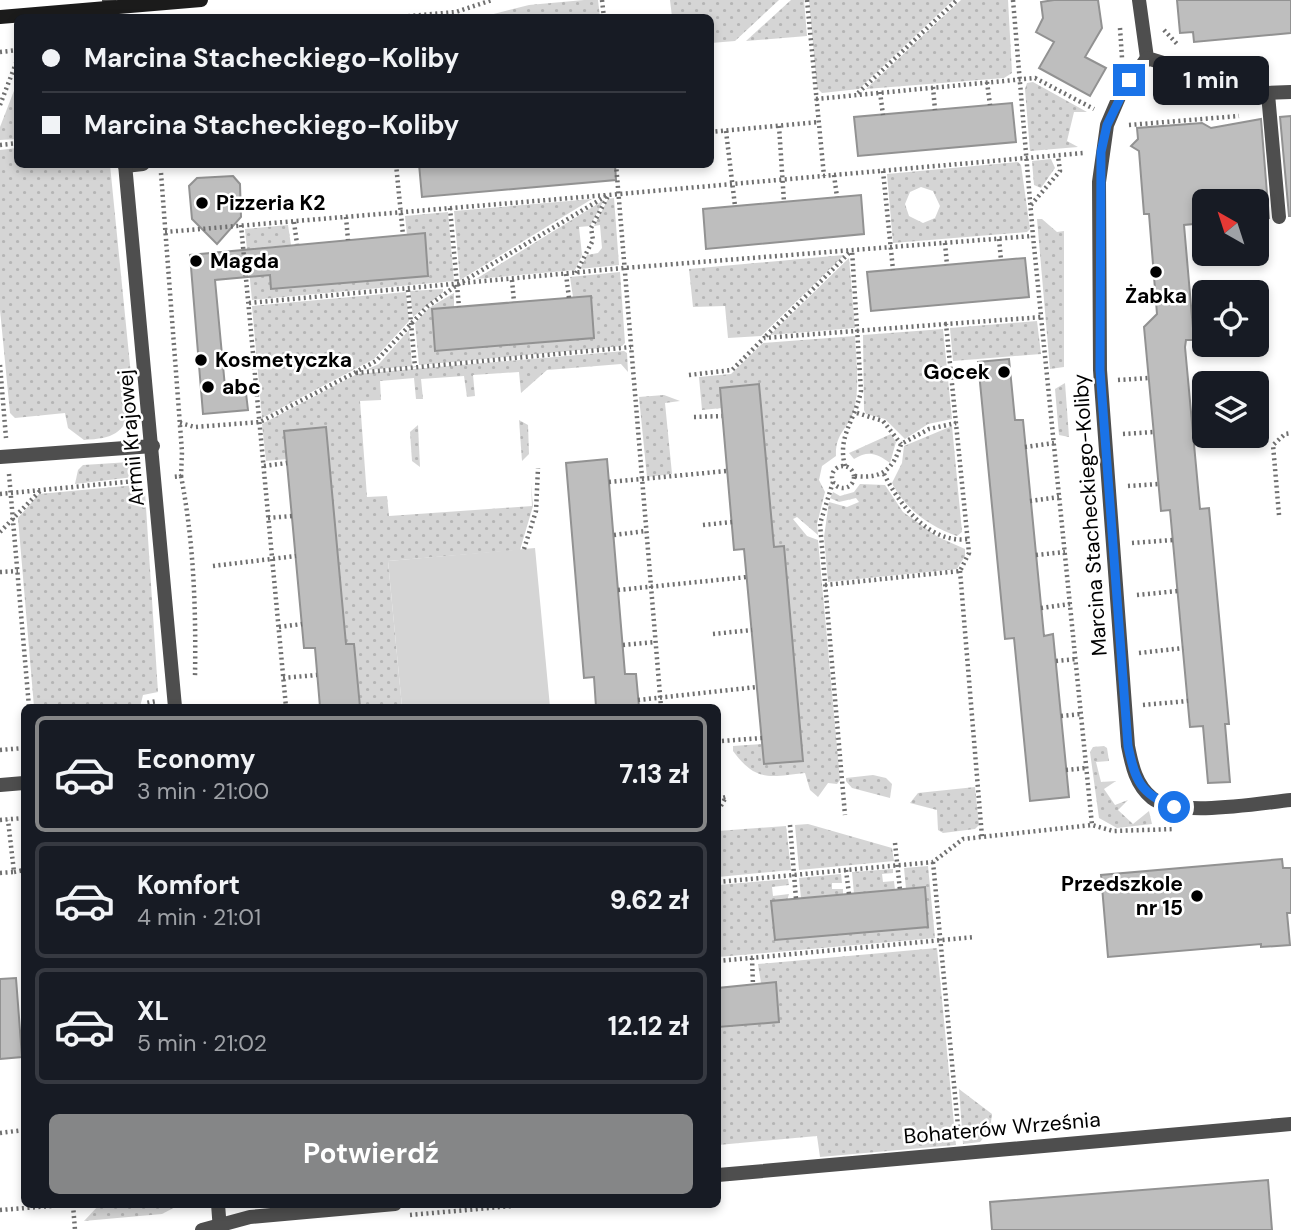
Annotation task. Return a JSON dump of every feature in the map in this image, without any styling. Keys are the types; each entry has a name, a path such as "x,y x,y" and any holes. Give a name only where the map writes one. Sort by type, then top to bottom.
{"street":[{"path":"37,14 201,0"},
{"path":"1139,0 1147,58 1189,71 1228,91 1268,94 1291,92"},
{"name":"Marcina Stacheckiego-Koliby","path":"1147,58 1103,114 1101,152 1101,382 1128,746 1135,777 1153,799 1174,807 1288,800"},
{"path":"1268,94 1279,217"},
{"name":"Armii Krajowej","path":"125,168 175,704"},
{"path":"4,456 153,446"},
{"path":"0,785 21,783"},
{"name":"Bohaterów Września","path":"721,1175 1291,1124"},
{"path":"218,1208 220,1229"},
{"path":"202,1230 220,1229 250,1217 350,1208"}],"path":[{"path":"433,14 456,12 492,0"},
{"path":"807,0 824,176"},
{"path":"857,95 957,0"},
{"path":"721,882 933,862 963,839 1092,825 1030,205 1013,0"},
{"path":"1117,69 1122,58 1119,21"},
{"path":"1160,22 1166,34 1187,49"},
{"path":"0,105 14,68"},
{"path":"816,99 1035,78 1125,125 1269,113"},
{"path":"988,82 990,105"},
{"path":"933,87 935,110"},
{"path":"880,92 883,115"},
{"path":"1102,100 1103,114"},
{"path":"714,132 819,122"},
{"path":"779,126 785,202"},
{"path":"726,131 735,206"},
{"path":"165,232 1101,152"},
{"path":"1030,205 1060,171 1058,156"},
{"path":"160,168 180,423 181,476 188,516 197,614 195,683"},
{"path":"396,168 403,235"},
{"path":"616,168 661,704"},
{"path":"883,171 893,270"},
{"path":"834,175 837,197"},
{"path":"180,423 195,427 260,422 354,373 376,361 411,323 457,285 608,195"},
{"path":"576,273 593,240 592,228 608,195"},
{"path":"450,208 459,307"},
{"path":"346,217 348,240"},
{"path":"294,222 297,244"},
{"path":"241,225 286,704"},
{"path":"249,303 624,268 1033,236"},
{"path":"999,239 1001,260"},
{"path":"945,243 947,265"},
{"path":"852,250 861,391 857,414 841,450 845,466 855,476 871,478 884,474 895,463 901,444 929,429 956,423"},
{"path":"690,375 732,370 852,250"},
{"path":"566,274 569,298"},
{"path":"512,280 514,302"},
{"path":"408,290 415,367"},
{"path":"764,338 1043,317"},
{"path":"946,324 968,539 968,559 960,571 982,837"},
{"path":"354,373 631,347"},
{"path":"0,365 4,456 11,493 29,704"},
{"path":"1101,382 1148,378"},
{"path":"857,414 883,421 901,444"},
{"path":"694,417 722,416"},
{"path":"1105,436 1153,432"},
{"path":"1279,514 1273,444 1285,434 1291,433"},
{"path":"1025,447 1054,443"},
{"path":"264,466 287,463"},
{"path":"845,466 835,469 834,482 820,524 845,815"},
{"path":"524,549 536,511 538,468"},
{"path":"609,482 727,471"},
{"path":"884,474 897,501 916,519 940,535 959,540 968,539"},
{"path":"0,494 181,476"},
{"path":"834,482 839,488 846,487 855,476"},
{"path":"1109,488 1158,484"},
{"path":"0,532 41,489"},
{"path":"1030,501 1059,498"},
{"path":"268,518 292,516"},
{"path":"704,526 732,522"},
{"path":"614,535 646,531"},
{"path":"1113,544 1173,540"},
{"path":"1036,555 1065,552"},
{"path":"213,566 296,556"},
{"path":"0,572 18,571"},
{"path":"825,585 960,571"},
{"path":"618,590 747,577"},
{"path":"1117,597 1178,591"},
{"path":"1041,608 1070,604"},
{"path":"279,627 302,624"},
{"path":"713,634 752,630"},
{"path":"623,645 655,642"},
{"path":"1122,654 1183,648"},
{"path":"1056,662 1076,659"},
{"path":"283,678 317,675"},
{"path":"638,700 757,687"},
{"path":"1125,706 1188,701"},
{"path":"1061,716 1081,714"},
{"path":"722,741 762,738"},
{"path":"0,750 21,747"},
{"path":"1066,769 1086,768"},
{"path":"0,820 21,818"},
{"path":"8,820 14,872"},
{"path":"790,825 796,899"},
{"path":"895,843 900,890"},
{"path":"933,862 961,1153"},
{"path":"846,870 849,894"},
{"path":"0,873 21,871"},
{"path":"721,961 975,937"},
{"path":"752,957 753,985"},
{"path":"0,1133 21,1130"},
{"path":"0,1210 30,1208"},
{"path":"74,1208 75,1230"}],"shaded area":[{"path":"598,0 600,14 494,14 529,5"},
{"path":"670,0 779,0 735,41 714,43 714,14 672,14"},
{"path":"791,0 804,0 807,36 746,41"},
{"path":"809,0 953,0 859,89 822,93 817,88"},
{"path":"961,0 1008,0 1012,73 1004,78 866,89"},
{"path":"1033,82 1087,112 1074,112 1067,141 1078,147 1030,151 1025,89 1027,83"},
{"path":"14,91 14,139 0,140 0,127"},
{"path":"14,148 14,168 110,168 134,405 121,429 110,436 84,440 68,428 65,413 15,418 10,413 0,310 0,150"},
{"path":"1051,159 1055,168 1041,188 1034,185 1032,161"},
{"path":"1018,162 1021,165 1030,229 1027,232 893,243 887,174","holes":["921,187 933,191 940,206 935,218 923,223 909,216 905,204 910,192"]},
{"path":"614,198 619,265 580,269 587,255 598,253 602,248 600,225 594,226 608,199"},
{"path":"592,199 460,280 454,211"},
{"path":"604,200 590,226 579,227 582,255 575,270 476,279"},
{"path":"448,212 454,281 252,300 245,229 288,225 291,245 268,247 271,289 428,276 425,234 407,235 405,216"},
{"path":"1037,219 1042,219 1057,232 1064,231 1064,367 1050,369"},
{"path":"844,255 761,336 728,338 725,306 693,307 689,269"},
{"path":"849,258 855,328 770,335"},
{"path":"620,272 625,343 622,346 419,365 415,323 429,308 454,293 454,308 432,310 436,351 594,338 591,296 573,297 570,277"},
{"path":"443,289 443,292 413,317 410,291"},
{"path":"406,292 409,321 374,359 262,418 252,306"},
{"path":"1037,321 1041,354 953,361 950,328"},
{"path":"943,329 952,419 928,424 905,439 885,419 866,414 864,410 863,335"},
{"path":"409,330 412,366 366,370 379,364"},
{"path":"855,336 856,401 852,416 838,441 836,456 822,466 819,480 825,492 817,524 818,535 797,517 793,519 807,536 818,540 840,780 837,784 828,783 818,797 810,790 805,773 772,776 756,773 733,751 733,746 762,744 764,764 803,760 784,546 774,547 759,384 720,388 722,408 702,410 699,377 731,374 763,343"},
{"path":"624,351 627,353 628,372 621,364 547,370 521,393 519,372 473,375 475,396 467,397 464,376 421,379 423,399 416,399 414,378 380,381 381,400 360,401 367,497 387,496 389,516 532,506 531,484 533,506 520,550 388,561 402,704 360,704 354,644 346,644 287,459 266,461 262,424 357,374"},
{"path":"1065,383 1069,437 1059,435 1055,389"},
{"path":"664,395 680,401 665,403 672,474 647,477 639,397"},
{"path":"519,420 528,425 529,454 522,461"},
{"path":"418,425 420,467 412,461 410,432"},
{"path":"952,426 962,532 957,536 919,516 904,501 892,483 902,463 904,446"},
{"path":"891,434 896,442 890,463 872,454 864,454 854,459 849,453"},
{"path":"130,462 136,465 142,476 75,484 78,470 83,465"},
{"path":"860,484 885,485 903,512 938,537 965,549 965,556 957,569 828,582 824,537 829,502 847,507 859,502 856,498 839,502 830,498 833,492 840,496 854,492"},
{"path":"136,485 145,492 158,692 143,695 141,704 34,704 18,518 39,494"},
{"path":"535,548 550,704 402,704 388,561"},
{"path":"1093,747 1107,748 1109,761 1096,762 1101,782 1116,781 1104,789 1115,805 1128,800 1118,810 1133,824 1149,811 1152,824 1117,828 1099,818 1090,752"},
{"path":"873,775 886,778 892,784 890,798 852,788 846,781 846,778"},
{"path":"975,787 979,825 975,829 943,833 938,830 937,810 910,803 918,793"},
{"path":"808,824 892,848 894,861 799,870 795,825"},
{"path":"786,826 791,870 721,877 721,831"},
{"path":"928,866 935,938 721,957 721,885 788,879 789,885 772,887 773,896 789,894 775,940 928,927 925,888 906,889 904,868"},
{"path":"893,869 893,873 882,874 883,882 894,881 895,890 854,894 852,872"},
{"path":"841,874 842,883 832,883 832,889 843,889 843,894 801,898 799,878"},
{"path":"937,948 956,1145 820,1157 817,1136 721,1145 721,1027 779,1022 776,983 761,983 758,964"},
{"path":"959,1089 992,1114 990,1130 980,1142 963,1144"},
{"path":"96,1208 173,1208 162,1214 84,1221"}],"building":[{"path":"1098,0 1102,28 1085,57 1106,68 1090,96 1039,68 1054,42 1036,32 1043,18 1041,2"},
{"path":"1177,0 1291,0 1291,33 1194,42 1193,32 1180,33"},
{"path":"1012,103 1016,142 858,156 854,117"},
{"path":"1291,116 1291,216 1289,216 1280,117"},
{"path":"1261,119 1267,189 1192,189 1192,224 1184,225 1192,317 1192,340 1186,340 1185,347 1192,448 1194,448 1200,509 1209,508 1229,724 1225,724 1230,782 1208,783 1203,726 1190,727 1170,510 1161,511 1144,327 1157,314 1149,214 1144,214 1139,151 1131,146 1138,139 1137,128 1202,123 1211,128"},
{"path":"419,168 615,168 616,180 422,197"},
{"path":"233,176 240,184 241,217 217,244 192,219 189,186 197,178"},
{"path":"861,195 864,234 706,249 703,209"},
{"path":"425,233 428,276 271,289 270,275 215,280 225,387 245,385 248,410 203,414 190,255"},
{"path":"1025,258 1029,297 871,311 867,272"},
{"path":"591,296 594,338 435,351 432,309"},
{"path":"1009,359 1015,420 1023,420 1044,636 1053,634 1069,797 1030,801 1014,638 1005,639 978,362"},
{"path":"759,384 774,547 784,546 803,761 764,764 744,549 734,550 720,388"},
{"path":"326,427 346,644 354,644 360,704 320,704 315,648 304,648 284,431"},
{"path":"607,459 625,674 636,674 639,704 596,704 594,677 584,678 566,463"},
{"name":"Przedszkole nr 15","path":"1282,859 1283,868 1291,868 1291,913 1287,913 1290,945 1261,947 1261,944 1108,957 1101,875"},
{"path":"925,887 928,927 775,940 771,901"},
{"path":"16,978 21,1057 0,1059 0,979"},
{"path":"776,982 779,1022 721,1027 721,988"},
{"path":"1268,1180 1272,1230 992,1230 990,1202"}],"place":[{"name":"Pizzeria K2","path":"202,203"},
{"name":"Magda","path":"196,261"},
{"name":"Żabka","path":"1156,272"},
{"name":"Kosmetyczka","path":"201,360"},
{"name":"Gocek","path":"1004,372"},
{"name":"abc","path":"208,387"},
{"name":"Przedszkole nr 15","path":"1197,896"}],"route":[{"path":"1129,80 1107,125 1101,152 1100,370 1128,746 1135,777 1153,799 1174,807"}]}
